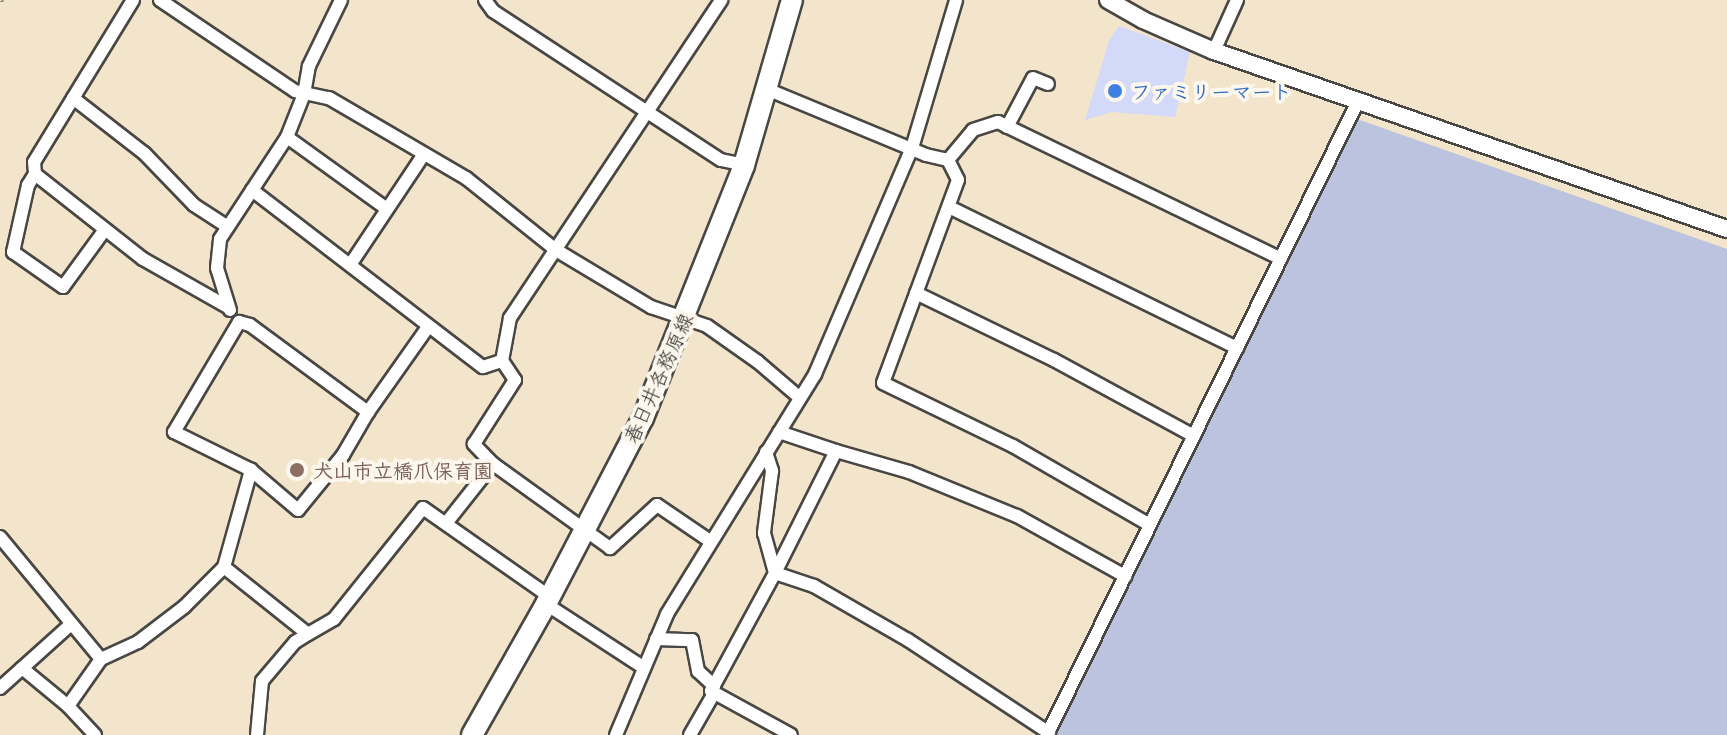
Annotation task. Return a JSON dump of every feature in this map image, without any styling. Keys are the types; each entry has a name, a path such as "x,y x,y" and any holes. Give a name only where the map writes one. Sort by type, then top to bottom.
{"main road":[{"name":"春日井各務原線","path":"472,735 548,601 643,418 744,165 769,90 792,0"}],"street":[{"path":"104,231 63,287 13,252 28,185 35,174 34,162 133,0"},
{"path":"160,0 295,91 329,98 466,178 556,250 651,307 707,326 758,362 800,398"},
{"path":"341,0 309,66 304,94 287,137 228,227 217,257 228,307 239,322 250,325 368,412"},
{"path":"710,541 657,505 610,548 493,464 474,444 515,380 502,361 510,318 721,0"},
{"path":"616,735 656,639 710,541 800,398 827,348 912,148 956,0"},
{"path":"1108,0 1143,20 1214,51 1727,229"},
{"path":"1214,51 1237,0"},
{"path":"488,1 550,49 559,51 721,160 744,165"},
{"path":"1007,127 1033,78 1048,84"},
{"path":"769,90 948,160 958,180 883,383 1013,446 1150,525"},
{"path":"73,98 144,153 194,205 228,227"},
{"path":"775,573 814,586 908,640 1048,734 1358,101"},
{"path":"948,160 973,130 985,123 998,122 1281,259"},
{"path":"287,137 387,209"},
{"path":"350,265 424,154"},
{"path":"35,174 143,259 228,307"},
{"path":"252,190 483,367 502,361"},
{"path":"949,207 1237,348"},
{"path":"916,293 1054,360 1194,436"},
{"path":"239,322 174,432 251,470 298,510 343,455 368,412 428,327"},
{"path":"779,432 909,472 1017,516 1125,576"},
{"path":"690,735 836,451"},
{"path":"766,452 772,471 764,533 775,573"},
{"path":"447,522 493,464"},
{"path":"68,706 101,659 138,642 184,607 224,567 251,470"},
{"path":"257,735 262,681 295,642 334,619 423,508 447,522 548,601 644,668"},
{"path":"0,537 101,659"},
{"path":"224,567 308,634"},
{"path":"0,688 70,625"},
{"path":"656,639 692,640 698,671 714,690 791,735"},
{"path":"22,668 68,706 95,735"}],"shaded area":[{"path":"1119,26 1190,52 1175,117 1112,112 1085,120 1109,41"},
{"path":"1357,119 1727,249 1727,735 1055,735"}],"place":[{"name":"ファミリーマート","path":"1115,91"},
{"name":"犬山市立橋爪保育園","path":"297,470"}]}
